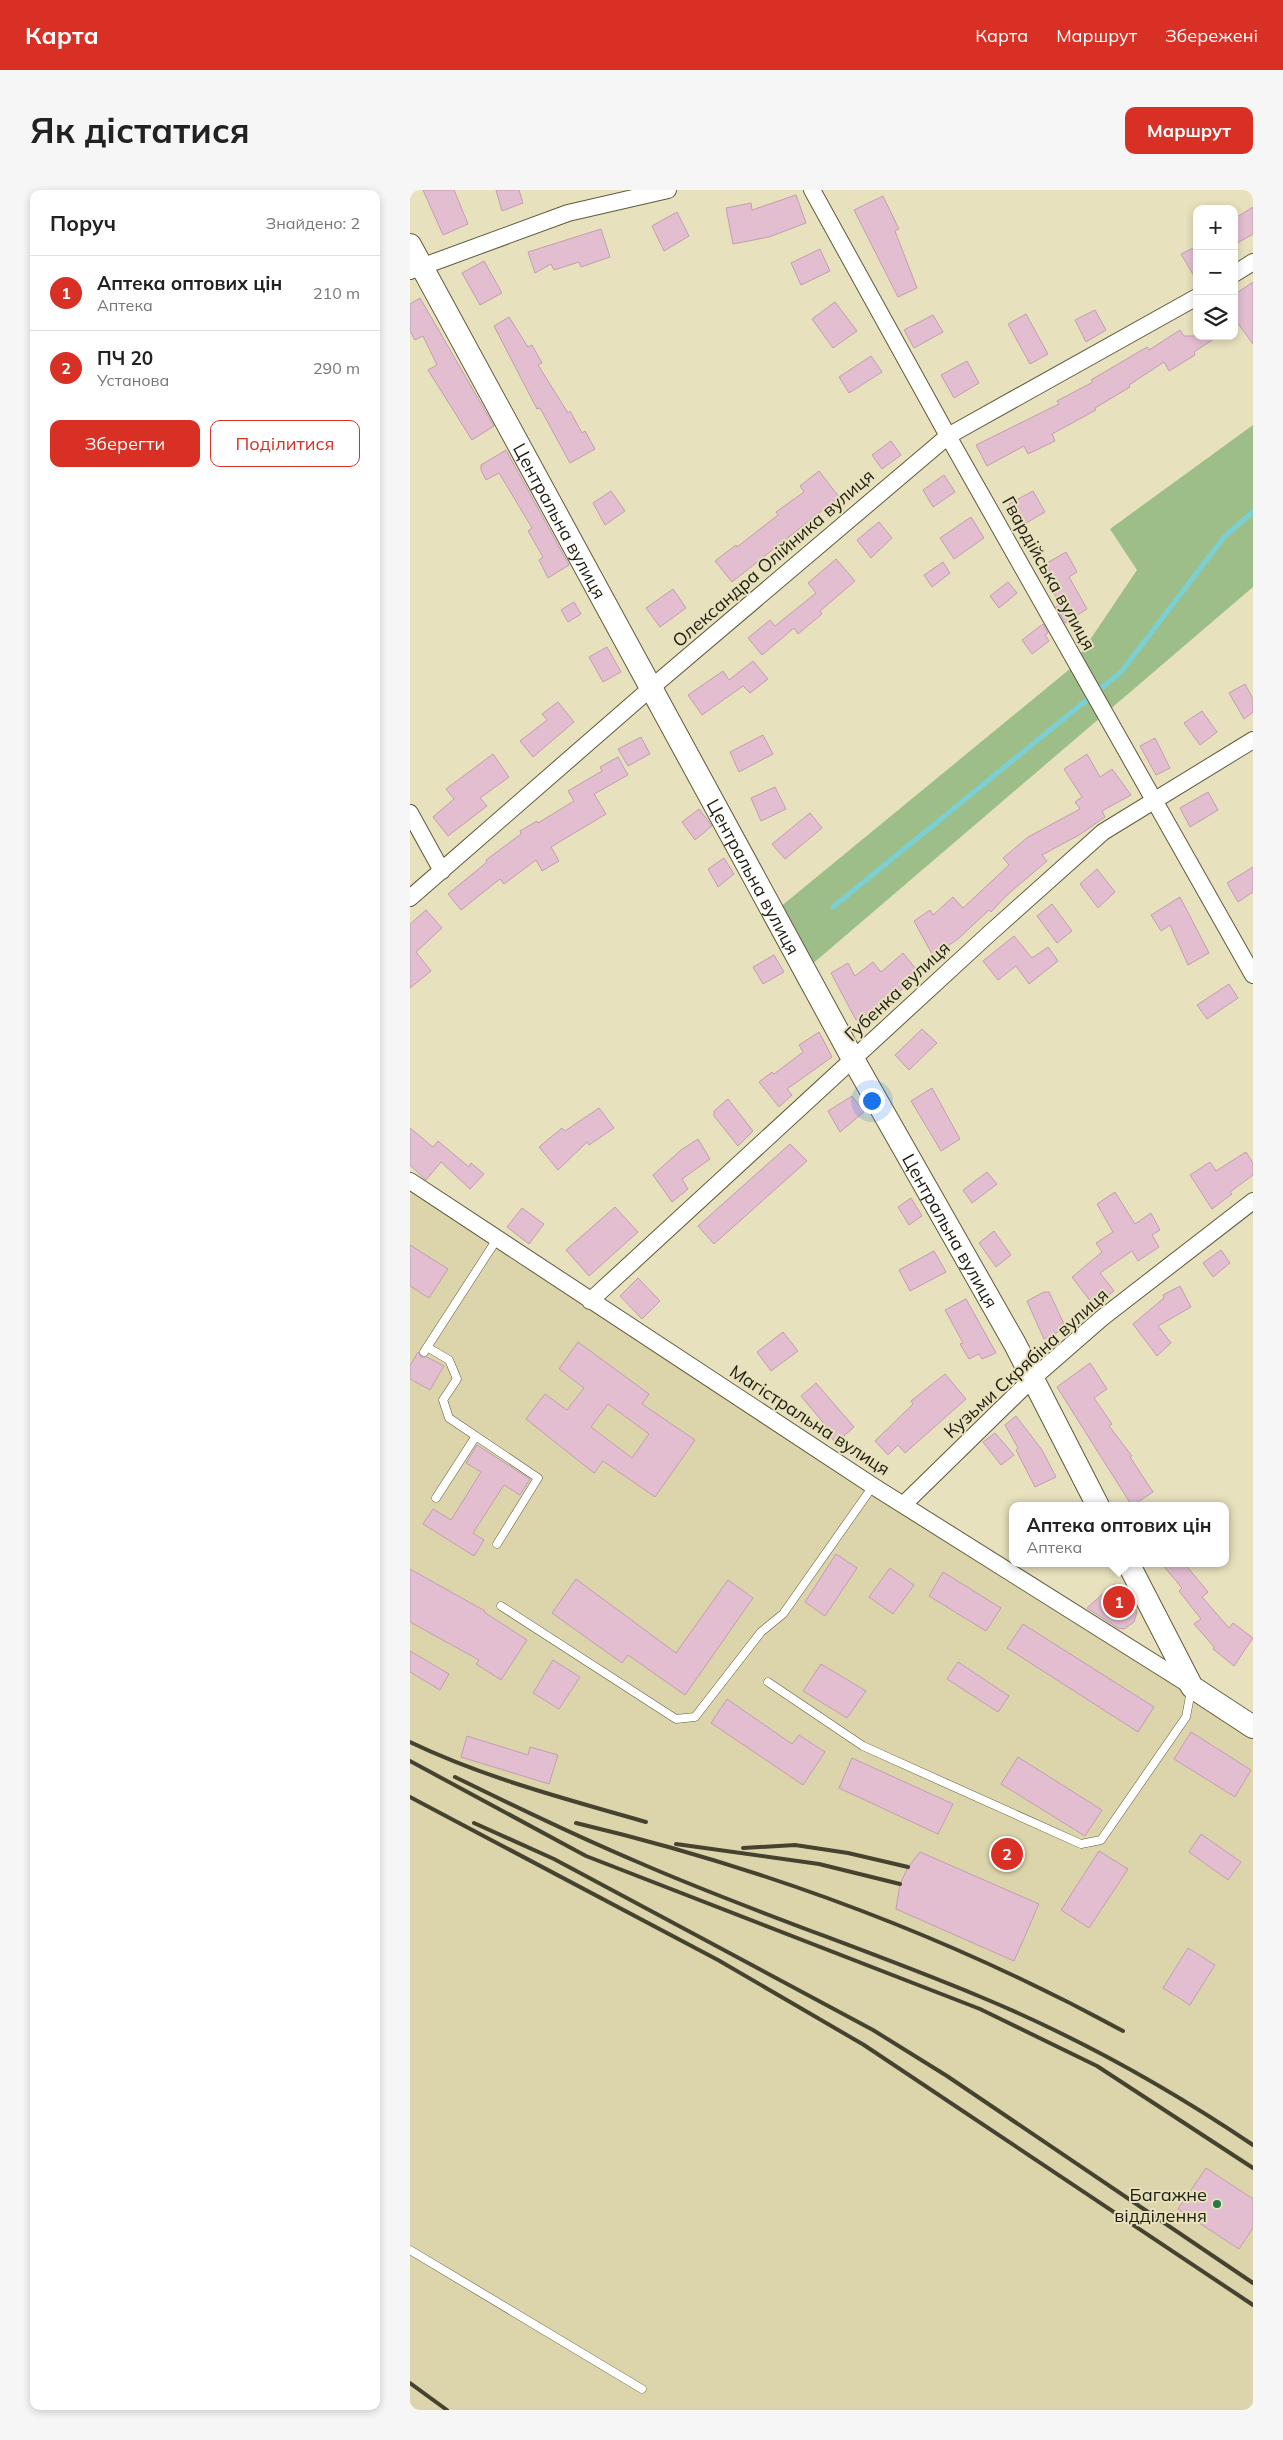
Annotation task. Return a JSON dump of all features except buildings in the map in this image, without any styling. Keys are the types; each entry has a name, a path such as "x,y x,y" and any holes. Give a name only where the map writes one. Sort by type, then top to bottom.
{"main road":[{"name":"Центральна вулиця","path":"410,245 416,268 651,688 853,1059 1015,1344 1096,1502"},
{"path":"1130,1567 1192,1687 1253,1727"}],"street":[{"path":"416,268 568,213 668,190"},
{"name":"Гвардійська вулиця","path":"812,190 948,436 1253,975"},
{"path":"1238,271 1253,262"},
{"name":"Олександра Олійника вулиця","path":"410,898 651,688 948,436 1193,299"},
{"name":"Губенка вулиця","path":"590,1301 1103,832 1153,799 1253,740"},
{"path":"410,813 442,871"},
{"name":"Магістральна вулиця","path":"410,1181 873,1486 1192,1687"},
{"name":"Кузьми Скрябіна вулиця","path":"903,1505 1032,1379 1102,1318 1253,1201"}],"lane":[{"path":"497,1239 426,1350 449,1360 457,1379 443,1400 449,1418 538,1478 497,1544"},
{"path":"436,1498 476,1436"},
{"path":"501,1606 676,1719 695,1717 761,1632 782,1614 873,1486"},
{"path":"768,1682 863,1746 1081,1844 1101,1840 1186,1717 1192,1687"},
{"path":"410,2250 642,2389"}],"shaded area":[{"path":"410,1181 1253,1734 1253,2410 410,2410"}],"green space":[{"path":"1253,425 1253,587 810,966 779,908 1071,668 1137,570 1110,529"}],"waterway":[{"path":"833,907 1121,672 1225,536 1253,512"}],"railway":[{"path":"410,1742 438,1755 497,1777 646,1822"},
{"path":"410,1761 586,1856 980,2009 1097,2066 1253,2168"},
{"path":"455,1777 524,1811 682,1881 896,1963 1017,2012 1121,2064 1188,2103 1253,2145"},
{"path":"410,1797 718,1960 864,2045 1253,2305"},
{"path":"474,1823 554,1859 873,2030 947,2076 1253,2283"},
{"path":"576,1823 717,1861 856,1909 925,1936 992,1966 1058,1997 1123,2031"},
{"path":"676,1844 819,1864 900,1884"},
{"path":"743,1848 795,1845 848,1853 908,1867"},
{"path":"410,2383 447,2410"}],"place":[{"name":"Аптека оптових цін","path":"1119,1602"},
{"name":"ПЧ 20","path":"1007,1854"},
{"name":"Багажне відділення","path":"1217,2204"}]}
